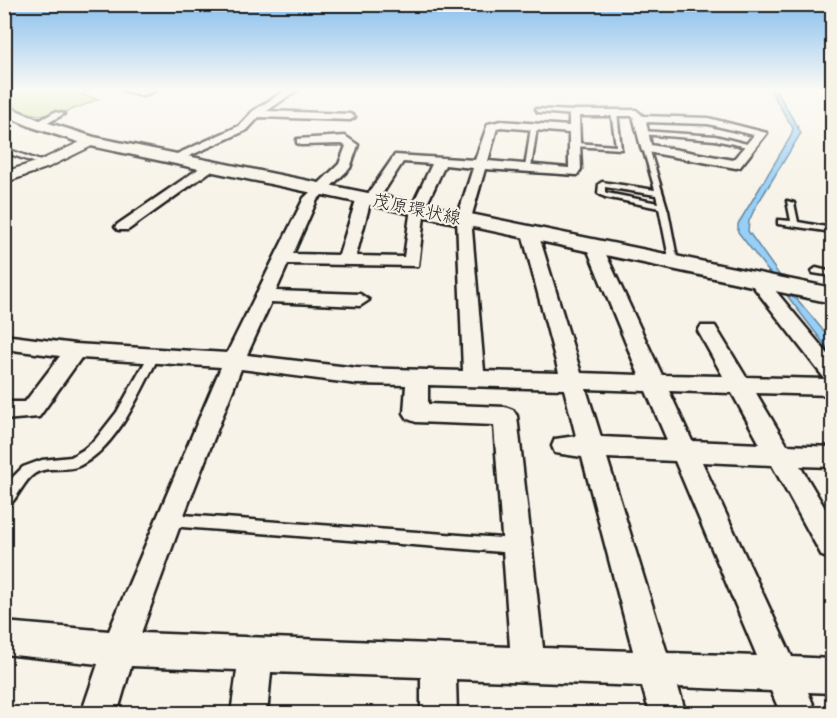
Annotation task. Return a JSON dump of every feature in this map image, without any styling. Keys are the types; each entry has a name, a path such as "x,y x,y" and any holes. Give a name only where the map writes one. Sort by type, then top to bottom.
{"main road":[{"name":"茂原環状線","path":"38,124 91,141 758,281 810,280 832,296"}],"street":[{"path":"174,158 243,128 247,124"},
{"path":"474,379 464,218 492,126 501,124 574,130"},
{"path":"346,260 368,198 399,158 572,172 575,169 576,145 574,124"},
{"path":"641,124 646,148 736,164 760,136 760,132 720,124"},
{"path":"99,714 119,649 168,520 234,361 311,198 347,161 351,142 345,140 301,141"},
{"path":"4,178 44,164 91,141"},
{"path":"283,259 412,262 418,208 441,160"},
{"path":"123,227 210,165"},
{"path":"530,233 668,714"},
{"path":"594,246 799,714"},
{"path":"758,281 832,373"},
{"path":"266,296 360,300"},
{"path":"708,331 832,546"},
{"path":"4,342 75,351 234,361 357,376 832,387"},
{"path":"4,411 31,411 75,351"},
{"path":"417,378 416,413 505,417 528,665"},
{"path":"564,446 832,457"},
{"path":"4,638 119,649 832,676"},
{"path":"249,714 256,654"},
{"path":"438,661 439,714"}],"lane":[{"path":"576,145 619,148 616,124"},
{"path":"528,168 534,127"},
{"path":"643,133 702,136 752,146"},
{"path":"646,148 662,206 674,263"},
{"path":"4,150 44,164"},
{"path":"657,193 602,184 602,193 605,195 662,206"},
{"path":"790,203 795,224"},
{"path":"781,222 832,230"},
{"path":"810,280 832,274"},
{"path":"4,502 22,474 37,464 73,462 99,442 116,423 154,356"},
{"path":"168,520 516,546"}],"water":[{"path":"790,124 795,124 801,133 755,208 749,221 748,231 792,293 832,341 832,354 738,232 738,224 791,136 793,128"}]}
